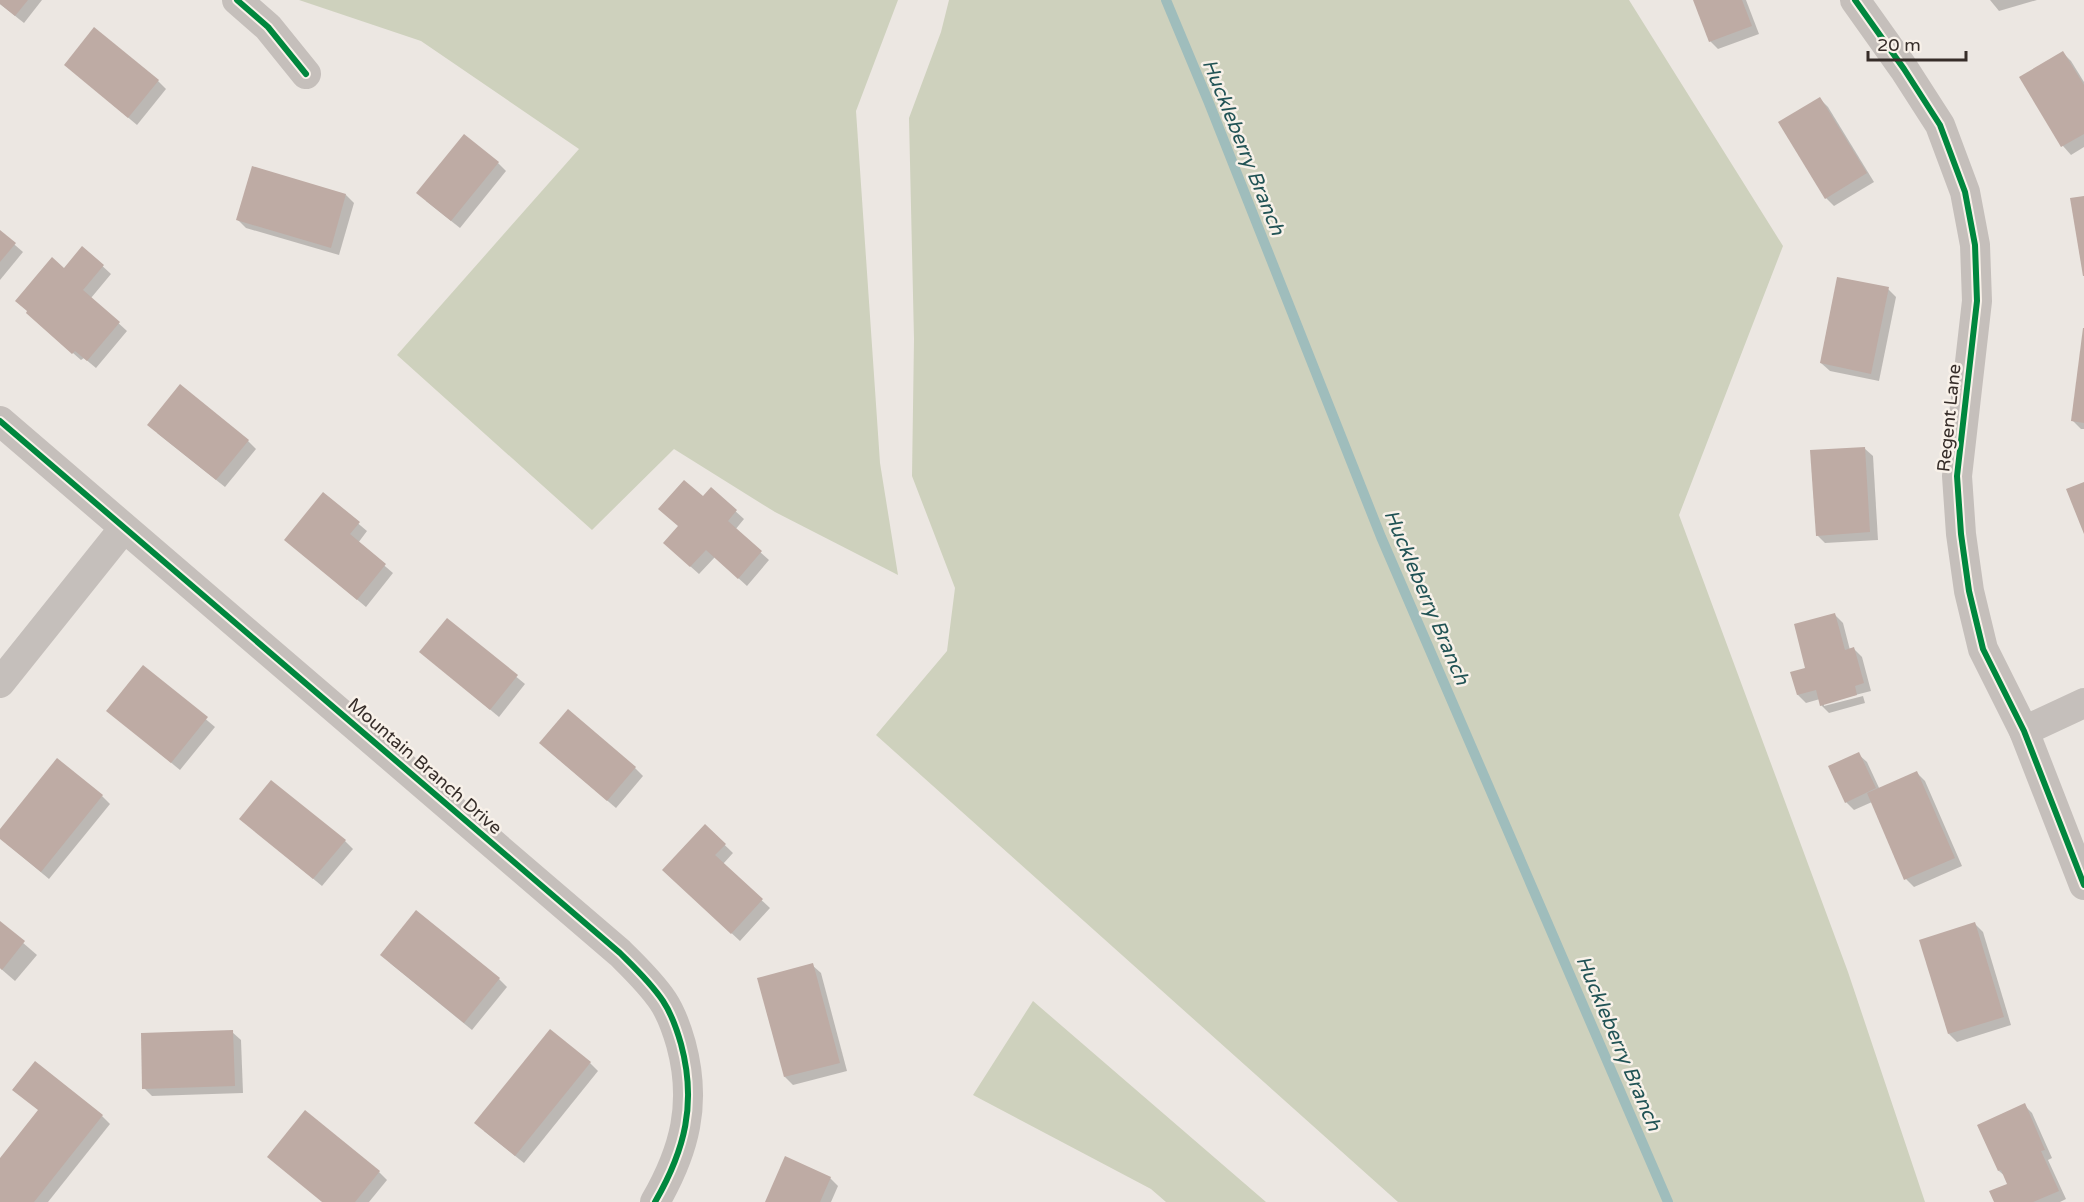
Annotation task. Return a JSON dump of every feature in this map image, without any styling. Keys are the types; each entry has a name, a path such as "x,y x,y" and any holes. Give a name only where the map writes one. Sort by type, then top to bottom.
{"street":[{"path":"237,0 268,27 306,74"},
{"name":"Regent Lane","path":"1855,0 1940,125 1965,192 1975,244 1977,301 1957,476 1961,534 1969,591 1983,649 2024,731 2084,885"},
{"name":"Mountain Branch Drive","path":"0,421 611,945 649,981 664,1003 678,1034 686,1064 689,1093 687,1122 681,1148 670,1176 655,1202"},
{"path":"0,683 124,528"},
{"path":"2024,731 2084,703"}],"green space":[{"path":"299,0 898,0 856,111 880,463 898,575 775,512 674,449 592,530 397,355 579,149 421,41"},
{"path":"949,0 1629,0 1783,246 1679,515 1848,972 1925,1202 1398,1202 876,735 947,651 955,588 912,476 914,339 909,118 941,32"},
{"path":"1033,1001 1266,1202 1166,1202 1151,1189 973,1095"}],"building":[{"path":"0,0 28,0 15,16 0,4"},
{"path":"1693,0 1742,0 1752,26 1709,42"},
{"path":"94,27 159,80 128,118 64,65"},
{"path":"2063,51 2084,85 2084,134 2061,147 2019,77"},
{"path":"1820,97 1867,173 1825,199 1778,122"},
{"path":"464,134 499,162 451,221 416,193"},
{"path":"252,166 346,194 331,248 236,220"},
{"path":"2084,196 2084,276 2083,276 2070,198"},
{"path":"0,230 16,243 0,262"},
{"path":"82,246 104,265 83,290 120,322 87,361 75,351 72,354 15,301 52,257 64,268"},
{"path":"1837,277 1889,287 1871,374 1820,363"},
{"path":"2084,328 2084,423 2071,421"},
{"path":"180,384 249,440 216,480 147,425"},
{"path":"1865,447 1870,532 1816,536 1810,450"},
{"path":"684,480 703,496 711,487 737,510 728,521 762,551 738,579 706,550 690,567 663,543 678,526 658,509"},
{"path":"2084,482 2084,534 2066,489"},
{"path":"323,492 360,522 350,534 386,564 357,600 284,540"},
{"path":"1835,613 1845,650 1854,647 1864,683 1855,686 1857,695 1820,706 1816,690 1797,695 1790,672 1805,668 1794,624"},
{"path":"447,618 518,675 490,710 419,652"},
{"path":"143,665 208,717 171,763 106,711"},
{"path":"568,709 636,767 607,801 539,743"},
{"path":"1859,752 1876,788 1845,803 1828,766"},
{"path":"57,758 103,795 41,872 0,839 0,829"},
{"path":"1917,771 1955,858 1904,880 1867,793"},
{"path":"271,780 346,840 313,879 239,819"},
{"path":"705,824 726,844 715,855 763,899 731,934 662,870"},
{"path":"416,910 500,978 464,1023 380,955"},
{"path":"0,921 25,941 2,970 0,968"},
{"path":"1975,922 2004,1017 1948,1034 1919,940"},
{"path":"813,963 840,1063 784,1077 757,978"},
{"path":"550,1029 591,1062 515,1156 474,1123"},
{"path":"233,1030 235,1086 142,1089 141,1033"},
{"path":"35,1061 103,1115 34,1202 0,1202 0,1158 38,1110 12,1090"},
{"path":"2025,1103 2045,1150 2041,1151 2059,1191 2033,1202 1994,1202 1989,1191 2007,1184 2001,1170 1998,1171 1977,1125"},
{"path":"305,1110 380,1171 355,1202 322,1202 267,1157"},
{"path":"785,1156 831,1177 820,1202 765,1202"}],"waterway":[{"name":"Huckleberry Branch","path":"1166,0 1381,537 1668,1202"}],"cycle path":[{"path":"237,0 268,27 306,74"},
{"path":"1855,0 1940,125 1965,192 1975,245 1977,301 1957,476 1961,534 1969,591 1983,649 2024,731 2084,885"},
{"path":"0,421 620,953 643,976 666,1006 676,1027 686,1066 688,1086 688,1106 681,1145 655,1202"}]}
